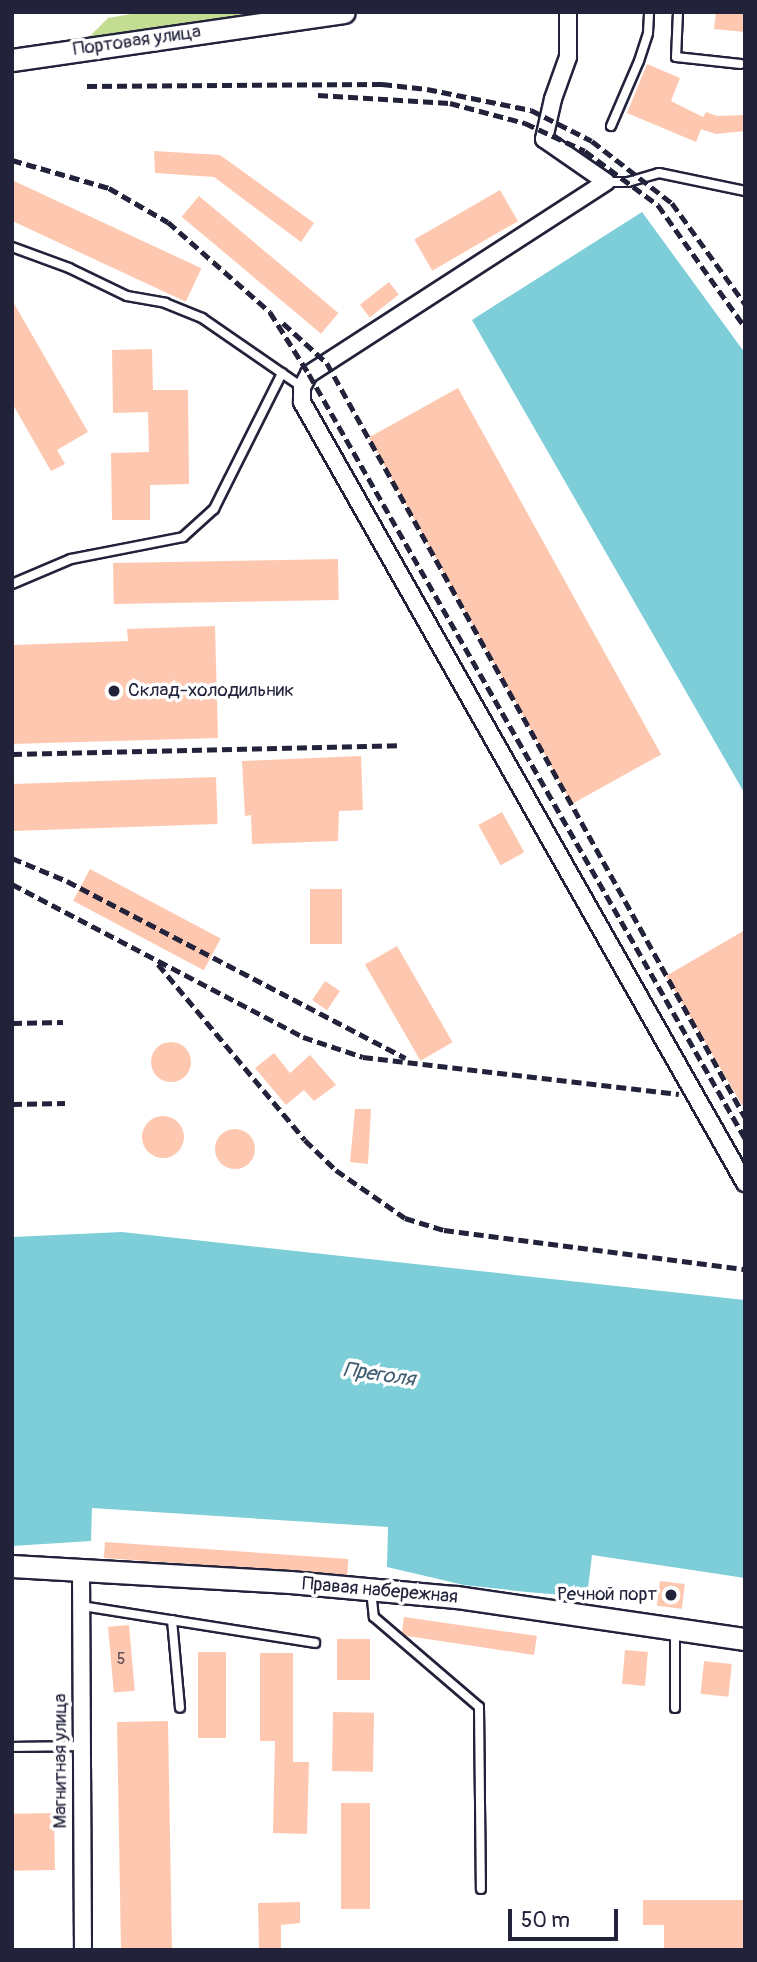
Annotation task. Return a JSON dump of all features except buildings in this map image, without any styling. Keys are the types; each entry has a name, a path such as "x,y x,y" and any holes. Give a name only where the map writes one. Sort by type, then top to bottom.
{"main road":[{"name":"Портовая улица","path":"12,60 344,12"},
{"name":"Правая набережная","path":"12,1566 456,1597 745,1639"}],"street":[{"path":"568,12 568,57 553,99 544,139 606,182 309,374 302,387 302,402 745,1183"},
{"name":"Магнитная улица","path":"81,1571 83,1950"}],"lane":[{"path":"611,126 639,61 648,33 649,12"},
{"path":"678,12 676,57 741,64"},
{"path":"606,182 628,182 659,173 745,191"},
{"path":"12,247 69,268 127,296 166,303 202,318 302,387"},
{"path":"12,584 72,559 183,537 214,509 282,373"},
{"path":"371,1590 374,1617 479,1707 481,1889"},
{"path":"82,1606 316,1643"},
{"path":"172,1620 180,1708"},
{"path":"675,1708 676,1628"},
{"path":"12,1747 81,1746"}],"green space":[{"path":"142,12 273,12 89,37 108,18"}],"water":[{"path":"642,212 745,353 745,794 472,320"},
{"name":"Преголя","path":"122,1232 745,1300 745,1578 592,1555 587,1597 527,1592 464,1585 387,1567 388,1527 92,1508 91,1541 12,1546 12,1237"}],"railway":[{"path":"87,86 382,84 427,89 531,110 592,141 672,203 745,304"},
{"path":"318,95 450,103 525,123 585,151 658,205 745,327"},
{"path":"12,160 109,188 168,222 270,312 309,374 745,1138"},
{"path":"283,323 327,363 745,1117"},
{"path":"12,754 399,745"},
{"path":"12,858 67,881 405,1058"},
{"path":"12,884 303,1037 363,1057 679,1094"},
{"path":"158,964 305,1140 336,1170 405,1218 444,1230 745,1269"},
{"path":"12,1023 63,1022"},
{"path":"12,1104 65,1103"}],"place":[{"name":"Склад-холодильник","path":"114,691"},
{"name":"Речной порт","path":"671,1595"}]}
